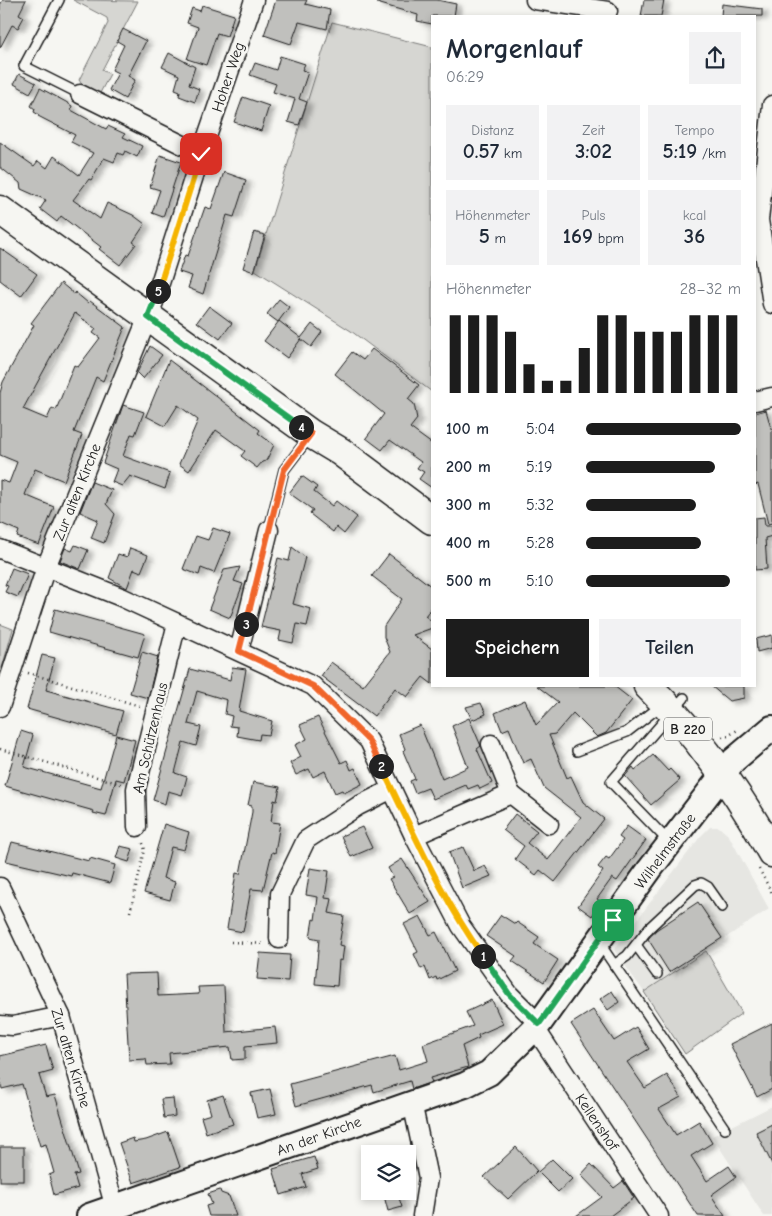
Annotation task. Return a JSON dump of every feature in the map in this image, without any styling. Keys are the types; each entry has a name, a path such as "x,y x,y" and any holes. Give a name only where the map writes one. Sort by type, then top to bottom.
{"main road":[{"path":"0,210 311,434 341,452 431,519"},
{"name":"B 220","path":"667,699 724,774 772,853"}],"street":[{"name":"Hoher Weg","path":"148,317 254,0"},
{"path":"535,0 608,11"},
{"path":"80,94 201,154"},
{"path":"772,106 760,220 772,304"},
{"name":"Zur alten Kirche","path":"0,707 46,567 148,317"},
{"path":"756,401 772,396"},
{"path":"239,651 269,530"},
{"path":"0,549 121,597 313,686 369,741 414,836 461,926 509,994 537,1026"},
{"name":"Am Schützenhaus","path":"137,827 136,789 177,623"},
{"name":"Wilhelmstraße","path":"412,1102 465,1085 489,1073 537,1026 670,843 734,760 772,728"},
{"path":"491,744 510,794 549,824"},
{"path":"280,939 280,894 306,840 358,806 392,789"},
{"path":"414,836 510,794"},
{"path":"696,810 719,802 742,802"},
{"name":"Zur alten Kirche","path":"0,887 61,1016 127,1209"},
{"path":"0,1025 13,1026 61,1016"},
{"name":"Kellenshof","path":"537,1026 660,1216"},
{"path":"412,1102 428,1178 422,1216"},
{"name":"An der Kirche","path":"90,1216 127,1209 412,1102"}],"lane":[{"path":"59,0 24,66 80,94"},
{"path":"269,530 284,470 311,434"},
{"path":"577,751 627,732 667,699"},
{"path":"667,699 611,782 670,843"},
{"path":"614,965 627,956 654,923 695,885 701,883 708,887 722,907"},
{"path":"598,941 725,1129"},
{"path":"636,945 657,974"}],"path":[{"path":"12,669 156,711"},
{"path":"718,738 728,736 744,726"},
{"path":"0,750 136,789"},
{"path":"130,912 146,850 137,827"},
{"path":"231,942 273,944 280,939"}],"shaded area":[{"path":"73,0 138,1 102,70 110,74 99,95 83,86 79,80 108,23 107,18"},
{"path":"332,22 431,47 431,391 351,331 255,270"},
{"path":"0,624 13,629 0,675"},
{"path":"710,827 719,827 729,836 769,909 644,992 614,950 700,837"},
{"path":"706,951 742,1013 685,1054 644,992"},
{"path":"772,1106 772,1216 764,1216 712,1136"}],"building":[{"path":"3,0 26,0 19,14 24,17 18,28 12,25 0,48 0,5"},
{"path":"276,0 307,0 305,4 330,10 327,29 299,22 291,44 264,35"},
{"path":"377,0 437,0 456,4 454,15 431,15 431,24 417,21 418,15 377,3"},
{"path":"644,0 664,0 661,15 641,15"},
{"path":"722,4 762,9 762,16 721,15"},
{"path":"202,5 234,15 227,36 217,33 206,65 187,59 198,27 187,23 192,8 200,11"},
{"path":"123,29 146,41 128,76 135,80 125,99 109,90 118,73 112,70 124,45 117,41"},
{"path":"169,53 195,67 189,85 199,89 195,102 179,96 180,91 175,89 179,75 162,67"},
{"path":"280,56 305,64 302,70 308,72 299,99 307,102 299,125 288,122 295,99 273,92 276,84 250,75 255,63 276,70"},
{"path":"19,74 36,83 30,93 14,84"},
{"path":"40,88 72,106 71,110 106,129 108,126 125,134 123,137 142,146 137,157 125,151 123,155 118,153 114,162 104,158 91,180 89,179 73,200 100,219 107,203 133,215 145,224 133,242 136,244 120,265 99,249 101,247 61,216 57,222 40,209 46,200 21,189 20,183 0,167 0,142 34,166 38,161 47,168 54,156 79,175 93,153 71,142 75,135 38,116 34,112 35,109 31,106"},
{"path":"243,97 269,106 261,131 234,122"},
{"path":"160,155 181,162 163,217 152,213 160,190 150,187"},
{"path":"224,172 246,180 234,217 227,215 203,294 188,288 192,276 179,272 185,255 188,256 205,207 211,209"},
{"path":"254,232 265,235 254,272 243,268"},
{"path":"0,248 37,274 21,296 0,280"},
{"path":"61,283 74,294 75,292 88,303 90,301 125,327 103,381 96,377 74,432 82,435 64,481 35,469 25,495 54,507 39,545 17,537 19,531 0,523 0,480 9,483 17,462 0,455 0,393 3,382 34,325 31,323","holes":["75,313 96,329 93,333 100,338 78,367 74,365 56,410 52,408 47,419 23,409"]},
{"path":"279,299 289,307 278,322 267,314"},
{"path":"209,306 232,323 220,339 197,322"},
{"path":"279,321 301,338 312,324 322,332 311,347 301,339 287,358 264,341"},
{"path":"150,346 162,355 143,379 137,373"},
{"path":"372,349 419,385 408,399 414,404 417,419 410,428 431,443 431,487 419,479 424,472 417,468 421,462 390,440 382,450 366,438 384,414 335,374 352,352 363,360"},
{"path":"169,360 260,430 258,433 274,445 266,461 262,462 257,468 241,456 245,451 216,430 189,471 179,464 198,420 178,405 165,426 146,416"},
{"path":"123,405 144,412 135,435 131,434 123,456 170,473 165,489 130,476 122,486 112,482 117,469 103,463"},
{"path":"766,410 772,432 772,523 768,524 758,484 756,485 756,413"},
{"path":"302,476 317,487 314,492 332,506 336,501 357,517 344,534 336,527 333,532 310,514 313,510 289,493"},
{"path":"92,482 112,490 106,504 115,514 104,543 91,538 98,520 80,512"},
{"path":"764,517 765,526 772,526 772,536 765,538 767,569 756,570 756,518"},
{"path":"213,528 230,534 214,573 201,568 199,575 183,569 196,536 208,540"},
{"path":"75,545 88,550 80,569 60,561 65,548 72,551"},
{"path":"292,547 305,557 293,604 311,609 307,626 297,624 293,643 279,640 281,631 261,627 278,558 289,561"},
{"path":"130,548 148,555 141,572 134,569 127,588 109,578 118,554 127,557"},
{"path":"389,554 431,586 431,608 425,616 431,620 431,628 413,635 431,648 431,683 423,677 407,697 395,688 374,716 321,676 331,662 363,686 390,652 384,637 384,626 402,599 372,576"},
{"path":"240,567 234,581 243,584 230,618 209,609 224,570"},
{"path":"12,568 28,574 18,597 5,592 8,586 5,585"},
{"path":"55,609 145,634 138,657 49,632"},
{"path":"772,635 772,648 757,652 756,639"},
{"path":"142,652 158,657 148,698 130,693"},
{"path":"42,655 55,658 46,690 123,711 116,734 27,709"},
{"path":"232,667 246,669 239,711 272,721 269,735 260,734 259,740 237,736 238,727 230,726 232,716 225,714 227,700 197,691 188,724 201,727 196,746 183,742 175,773 187,777 182,795 168,791 165,804 153,800 190,669 230,680"},
{"path":"538,687 615,687 632,700 606,733 597,737 573,713 555,734 549,735 567,778 571,776 583,802 604,819 555,882 540,870 536,875 515,859 524,846 503,830 515,814 537,831 527,843 548,860 581,817 544,788 531,759 523,763 509,728 502,731 495,713 525,700 536,725 558,702"},
{"path":"712,687 744,687 744,698 729,701"},
{"path":"481,703 486,714 472,720 466,707"},
{"path":"318,717 341,763 347,760 351,770 355,768 362,784 344,793 342,790 335,793 325,771 313,777 309,769 296,775 290,763 301,757 295,745 307,739 300,725"},
{"path":"469,718 481,746 477,749 492,783 480,789 478,785 468,789 466,785 433,799 428,788 415,793 410,781 415,779 403,751 405,749 399,734 420,725 442,779 468,767 452,726"},
{"path":"21,731 33,735 24,767 101,788 116,735 135,740 124,781 116,779 106,816 5,786"},
{"path":"653,755 668,771 670,769 680,780 651,805 625,776 633,767 635,770"},
{"path":"253,782 280,787 277,801 274,800 271,822 280,823 275,853 272,852 263,890 251,889 243,932 227,929 236,873 240,874 252,812 252,806 248,805"},
{"path":"164,824 189,832 184,850 171,847 163,878 175,882 170,900 144,893"},
{"path":"627,826 646,840 617,881 612,878 597,899 601,902 592,916 578,906 603,871 598,867 606,857 609,859 623,840 619,837"},
{"path":"362,827 372,848 351,857 341,836"},
{"path":"12,842 89,861 90,858 115,865 110,883 72,873 71,876 6,861"},
{"path":"120,846 133,849 129,862 116,858"},
{"path":"463,847 474,871 485,866 491,876 462,888 449,852"},
{"path":"402,859 430,902 410,914 389,879 393,877 388,868"},
{"path":"310,868 329,871 325,898 332,899 329,913 344,916 339,945 344,946 342,961 339,960 337,986 315,984 319,939 310,937 313,919 315,920 318,897 306,895"},
{"path":"698,902 722,938 669,972 648,939 656,930"},
{"path":"501,915 515,924 517,922 539,937 534,944 558,960 544,982 512,961 516,956 486,936"},
{"path":"420,916 430,935 436,932 455,971 437,980 436,977 430,980 425,967 421,969 414,954 418,952 404,924"},
{"path":"260,953 290,955 288,981 257,979"},
{"path":"157,973 158,996 199,994 198,987 224,986 226,1032 275,1027 277,1043 245,1046 245,1059 232,1060 230,1047 169,1053 170,1064 147,1065 146,1059 129,1060 124,974"},
{"path":"612,991 619,1002 608,1010 600,999"},
{"path":"492,1000 503,1024 478,1035 479,1038 462,1046 468,1067 430,1078 432,1082 412,1089 410,1081 374,1092 372,1085 296,1106 290,1084 395,1056 399,1070 428,1061 423,1044 473,1026 466,1012"},
{"path":"593,1010 614,1041 636,1027 649,1049 627,1062 645,1088 667,1075 681,1097 659,1109 676,1135 699,1121 712,1143 691,1156 707,1181 729,1166 736,1177 711,1195 725,1216 698,1216 571,1024"},
{"path":"772,1023 772,1089 757,1097 730,1044"},
{"path":"46,1045 53,1071 39,1075 46,1097 55,1095 79,1174 74,1175 78,1188 54,1195 49,1175 54,1173 46,1144 40,1146 22,1084 2,1089 0,1081 0,1056"},
{"path":"270,1089 276,1114 257,1118 251,1093"},
{"path":"223,1095 233,1124 206,1133 201,1117 211,1114 207,1100"},
{"path":"173,1098 175,1116 164,1118 161,1099"},
{"path":"772,1124 772,1164 756,1132"},
{"path":"168,1132 180,1167 133,1183 119,1143 133,1138 134,1142 146,1140"},
{"path":"0,1147 24,1147 24,1181 0,1181"},
{"path":"516,1147 537,1171 508,1199 484,1177"},
{"path":"314,1157 318,1169 302,1174 306,1187 281,1195 273,1169"},
{"path":"552,1159 572,1179 558,1192 538,1172"},
{"path":"591,1164 614,1188 623,1181 634,1198 610,1216 576,1216 602,1197 581,1175"},
{"path":"220,1190 221,1193 229,1196 236,1216 209,1216 206,1206 212,1204 208,1194"},
{"path":"385,1200 400,1200 402,1207 388,1211"}],"route":[{"path":"201,154 148,317 311,434 304,446 284,470 239,651 313,686 369,741 414,836 461,926 509,994 539,1024 613,920"}]}
